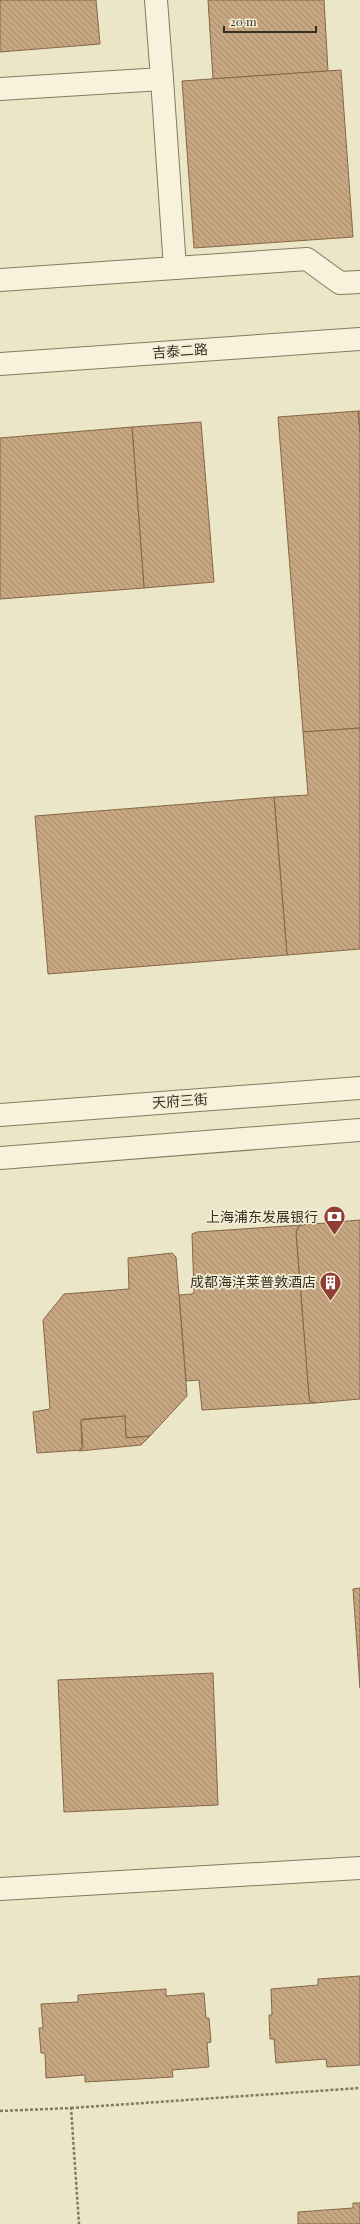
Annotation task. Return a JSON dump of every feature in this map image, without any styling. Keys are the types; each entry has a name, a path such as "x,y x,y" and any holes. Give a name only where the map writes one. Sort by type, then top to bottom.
{"street":[{"path":"156,0 175,268"},
{"path":"0,89 162,79"},
{"path":"0,280 307,259 340,283 360,282"},
{"name":"吉泰二路","path":"0,364 360,339"},
{"name":"天府三街","path":"0,1115 360,1088"},
{"path":"0,1158 360,1130"},
{"path":"0,1889 360,1868"}],"path":[{"path":"0,2111 71,2108 360,2088"},
{"path":"71,2108 79,2224"}],"building":[{"path":"0,0 96,0 100,44 0,52"},
{"path":"208,0 324,0 328,71 213,79"},
{"path":"341,70 353,237 194,248 182,81"},
{"path":"358,411 360,432 360,728 303,732 278,417"},
{"path":"358,411 360,411 360,432"},
{"path":"201,422 214,582 144,588 132,427"},
{"path":"132,427 144,588 0,599 0,438"},
{"path":"360,728 360,949 287,955 274,797 308,795 303,732"},
{"path":"274,797 287,955 48,974 35,816"},
{"name":"成都海洋莱普敦酒店","path":"360,1220 360,1399 315,1403 310,1401 309,1397 296,1233 298,1227 302,1225"},
{"path":"302,1225 298,1227 296,1233 309,1397 310,1401 315,1403 202,1410 199,1380 186,1381 179,1295 192,1294 194,1292 192,1234 197,1232"},
{"path":"172,1253 176,1257 187,1396 150,1436 126,1438 125,1416 83,1419 81,1422 82,1450 37,1453 33,1412 50,1409 43,1320 64,1294 129,1289 128,1258"},
{"path":"125,1416 126,1438 150,1436 141,1445 79,1451 83,1448 81,1420"},
{"path":"360,1588 360,1688 353,1589"},
{"path":"213,1673 218,1805 64,1812 58,1680"},
{"path":"360,1976 360,2065 327,2067 326,2059 276,2063 274,2039 270,2039 269,2015 272,2015 271,1989 318,1985 318,1979"},
{"path":"166,1989 166,1996 204,1993 206,2018 209,2018 211,2042 207,2043 209,2067 172,2070 173,2077 85,2082 85,2075 46,2078 45,2053 41,2053 39,2028 43,2028 41,2004 78,2002 78,1995"},
{"path":"353,2203 360,2203 360,2224 298,2224 298,2212 353,2208"}],"place":[{"name":"上海浦东发展银行","path":"334,1236"},
{"name":"成都海洋莱普敦酒店","path":"331,1302"}]}
